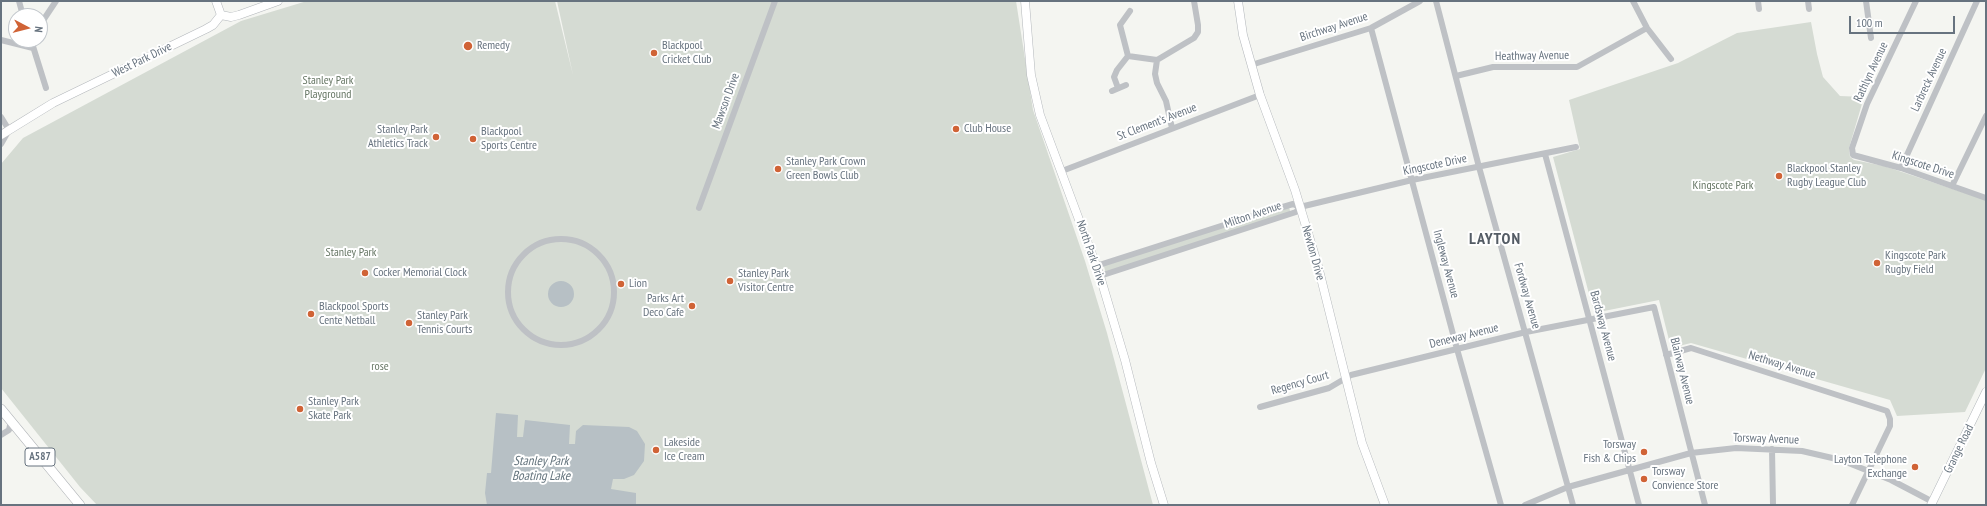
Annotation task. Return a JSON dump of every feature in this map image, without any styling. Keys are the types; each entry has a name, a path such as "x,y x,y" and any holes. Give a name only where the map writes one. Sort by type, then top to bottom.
{"main road":[{"name":"A587","path":"1,409 80,505"}],"street":[{"path":"48,13 56,1"},
{"path":"216,1 221,15 231,17 278,1"},
{"name":"Mawson Drive","path":"699,208 775,1"},
{"name":"North Park Drive","path":"1025,1 1026,26 1034,94 1040,115 1100,276 1125,360 1150,463 1164,505"},
{"path":"1128,56 1157,60 1194,38 1198,32 1198,25 1194,1"},
{"name":"Newton Drive","path":"1238,1 1251,65 1260,95 1300,207 1318,266 1362,443 1386,505"},
{"name":"Birchway Avenue","path":"1251,65 1371,28 1420,1"},
{"name":"Fordway Avenue","path":"1436,1 1479,167 1573,505"},
{"path":"1633,1 1647,28 1671,60"},
{"path":"1758,1 1759,10"},
{"path":"1808,1 1809,9"},
{"path":"1866,1 1871,38"},
{"name":"Rathlyn Avenue","path":"1853,155 1852,148 1867,104 1916,1"},
{"name":"Larbreck Avenue","path":"1901,168 1977,1"},
{"path":"1112,26 1120,25 1130,11"},
{"name":"West Park Drive","path":"1,135 53,103 206,29 213,25 221,15"},
{"path":"1120,25 1128,56"},
{"name":"Ingleway Avenue","path":"1371,28 1457,350 1502,505"},
{"name":"Heathway Avenue","path":"1456,76 1493,67 1577,67 1647,28"},
{"path":"33,48 46,88"},
{"path":"1126,85 1115,89 1114,77 1117,70 1128,56"},
{"path":"1157,60 1155,74 1157,83 1166,101 1172,128"},
{"name":"St Clement's Avenue","path":"1062,171 1260,95"},
{"path":"1952,186 1986,116"},
{"path":"1,117 9,130"},
{"name":"West Park Drive","path":"1,144 9,130"},
{"name":"Kingscote Drive","path":"1300,207 1412,180 1576,147"},
{"name":"Bardsway Avenue","path":"1545,154 1639,505"},
{"name":"Kingscote Drive","path":"1853,155 1901,168 1986,198"},
{"name":"Milton Avenue","path":"1096,266 1293,204 1300,207 1296,212 1100,276"},
{"path":"552,239 566,239 579,242 591,248 601,257 610,272 614,286 614,299 607,318 595,334 582,342 568,346 555,346 542,343 530,337 518,326 511,314 507,288 510,274 517,261 526,251 538,244 552,239"},
{"name":"Blairway Avenue","path":"1590,320 1654,307 1705,505"},
{"name":"Deneway Avenue","path":"1345,378 1350,375 1526,332 1590,320"},
{"name":"Nethway Avenue","path":"1666,355 1691,348 1885,409 1889,414 1890,426 1868,470"},
{"name":"Regency Court","path":"1260,407 1329,388 1345,378"},
{"name":"Grange Road","path":"1932,503 1986,392"},
{"path":"1,435 9,430 11,420"},
{"name":"Torsway Avenue","path":"1525,505 1568,487 1691,453 1736,448 1772,449 1813,453 1850,462 1932,503"},
{"path":"1772,449 1772,505"},
{"path":"1852,505 1868,470"}],"green space":[{"name":"Stanley Park","path":"307,1 555,1 573,75 557,1 1016,1 1033,110 1085,261 1107,333 1153,505 97,505 80,487 1,388 1,164 23,138 241,21"},
{"name":"Kingscote Park","path":"1811,22 1823,77 1840,96 1864,97 1849,148 1850,157 1854,160 1884,166 1986,200 1986,368 1965,412 1897,416 1890,400 1691,343 1671,348 1659,300 1594,313 1553,157 1580,149 1569,100 1678,63 1737,33"},
{"path":"1288,204 1291,214 1106,274 1103,263"}],"water":[{"path":"561,281 570,285 574,294 570,303 561,307 552,303 548,294 552,285"},
{"name":"Stanley Park Boating Lake","path":"496,413 518,415 517,437 523,437 525,420 570,425 569,444 575,444 576,431 583,425 629,427 637,431 645,444 644,461 634,475 624,479 613,479 611,489 636,493 636,505 487,505 485,493 487,473 491,473"}],"place":[{"name":"Remedy","path":"468,46"},
{"name":"Blackpool Cricket Club","path":"654,53"},
{"name":"Club House","path":"956,129"},
{"name":"Stanley Park Athletics Track","path":"436,137"},
{"name":"Blackpool Sports Centre","path":"473,139"},
{"name":"Stanley Park Crown Green Bowls Club","path":"778,169"},
{"name":"Blackpool Stanley Rugby League Club","path":"1779,176"},
{"name":"Kingscote Park Rugby Field","path":"1877,263"},
{"name":"Cocker Memorial Clock","path":"365,273"},
{"name":"Stanley Park Visitor Centre","path":"730,281"},
{"name":"Lion","path":"621,284"},
{"name":"Parks Art Deco Cafe","path":"692,306"},
{"name":"Blackpool Sports Cente Netball","path":"311,314"},
{"name":"Stanley Park Tennis Courts","path":"409,323"},
{"name":"Stanley Park Skate Park","path":"300,409"},
{"name":"Lakeside Ice Cream","path":"656,450"},
{"name":"Torsway Fish & Chips","path":"1644,452"},
{"name":"Layton Telephone Exchange","path":"1915,467"},
{"name":"Torsway Convience Store","path":"1644,479"}],"district":[{"name":"LAYTON","path":"1495,239"}],"park label":[{"name":"Stanley Park Playground","path":"328,88"},
{"name":"rose","path":"380,367"}]}
